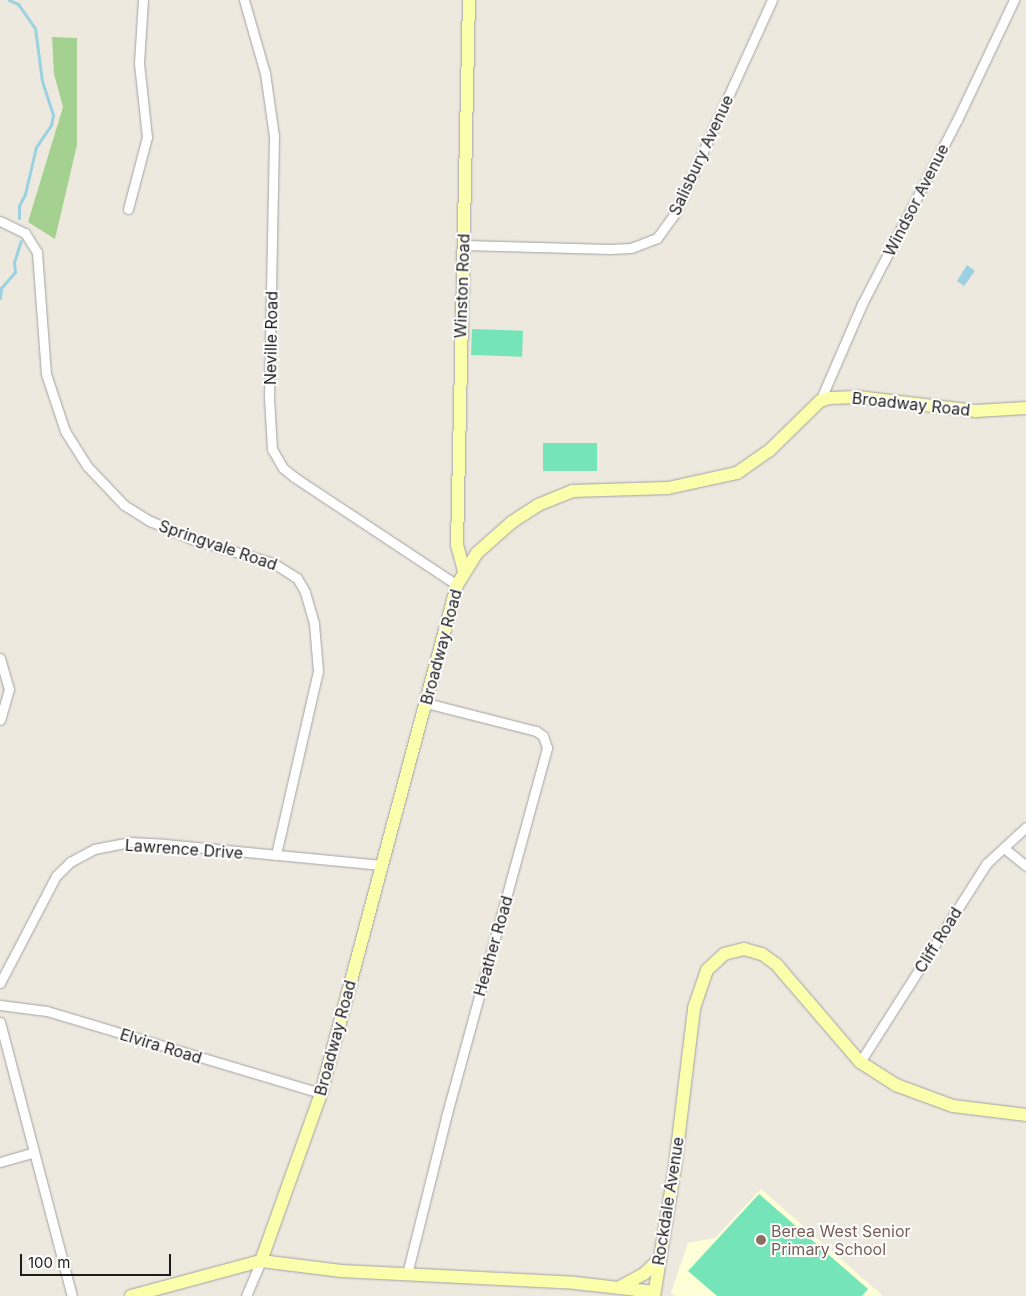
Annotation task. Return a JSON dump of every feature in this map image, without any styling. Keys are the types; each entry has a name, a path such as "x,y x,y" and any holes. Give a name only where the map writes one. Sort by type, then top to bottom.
{"street":[{"path":"128,209 147,136 139,63 143,0"},
{"name":"Neville Road","path":"244,0 265,73 274,136 270,397 272,449 283,468 294,477 457,585"},
{"name":"Winston Road","path":"464,571 458,555 457,536 468,0"},
{"name":"Salisbury Avenue","path":"464,245 610,249 631,248 657,238 675,213 772,0"},
{"name":"Windsor Avenue","path":"820,401 862,304 957,120 1014,0"},
{"name":"Springvale Road","path":"0,221 25,233 37,252 46,374 65,432 86,466 124,505 150,521 192,539 273,563 297,578 305,592 314,624 318,671 276,855"},
{"name":"Broadway Road","path":"261,1261 321,1093 457,585 477,553 512,522 552,498 572,492 668,488 736,473 769,451 820,401 838,396 976,411 1026,408"},
{"path":"0,658 9,689 0,720"},
{"name":"Heather Road","path":"407,1274 448,1108 547,748 543,736 536,731 426,703"},
{"name":"Cliff Road","path":"860,1062 982,871 1026,827"},
{"name":"Lawrence Drive","path":"0,983 56,876 70,862 94,849 128,842 382,865"},
{"path":"1004,848 1026,866"},
{"name":"Rockdale Avenue","path":"131,1296 261,1261 407,1274 620,1287 656,1295 694,1008 711,964 734,950 762,954 776,964 860,1062 896,1085 953,1106 1026,1115"},
{"name":"Elvira Road","path":"0,1005 47,1011 321,1093"},
{"path":"0,1022 72,1296"},
{"path":"0,1162 34,1152"},
{"path":"620,1287 645,1273 660,1258"},
{"path":"246,1296 261,1261"}],"shaded area":[{"name":"Berea West Senior Primary School","path":"761,1189 883,1296 675,1296 671,1293 688,1243 715,1238"}],"green space":[{"path":"52,37 77,38 77,145 55,239 28,222 63,107 54,74"},
{"path":"472,329 523,331 522,357 471,355"},
{"path":"543,443 597,443 597,471 543,471"},
{"name":"Berea West Senior Primary School","path":"759,1194 868,1289 862,1296 717,1296 688,1271"}],"water":[{"path":"967,265 975,271 964,286 957,281"}],"waterway":[{"path":"9,0 18,4 35,28 42,81 53,115 51,125 36,147 25,194 19,206 19,218"},
{"path":"0,298 1,288 15,272 14,262 21,241"}],"place":[{"name":"Berea West Senior Primary School","path":"761,1240"}]}
